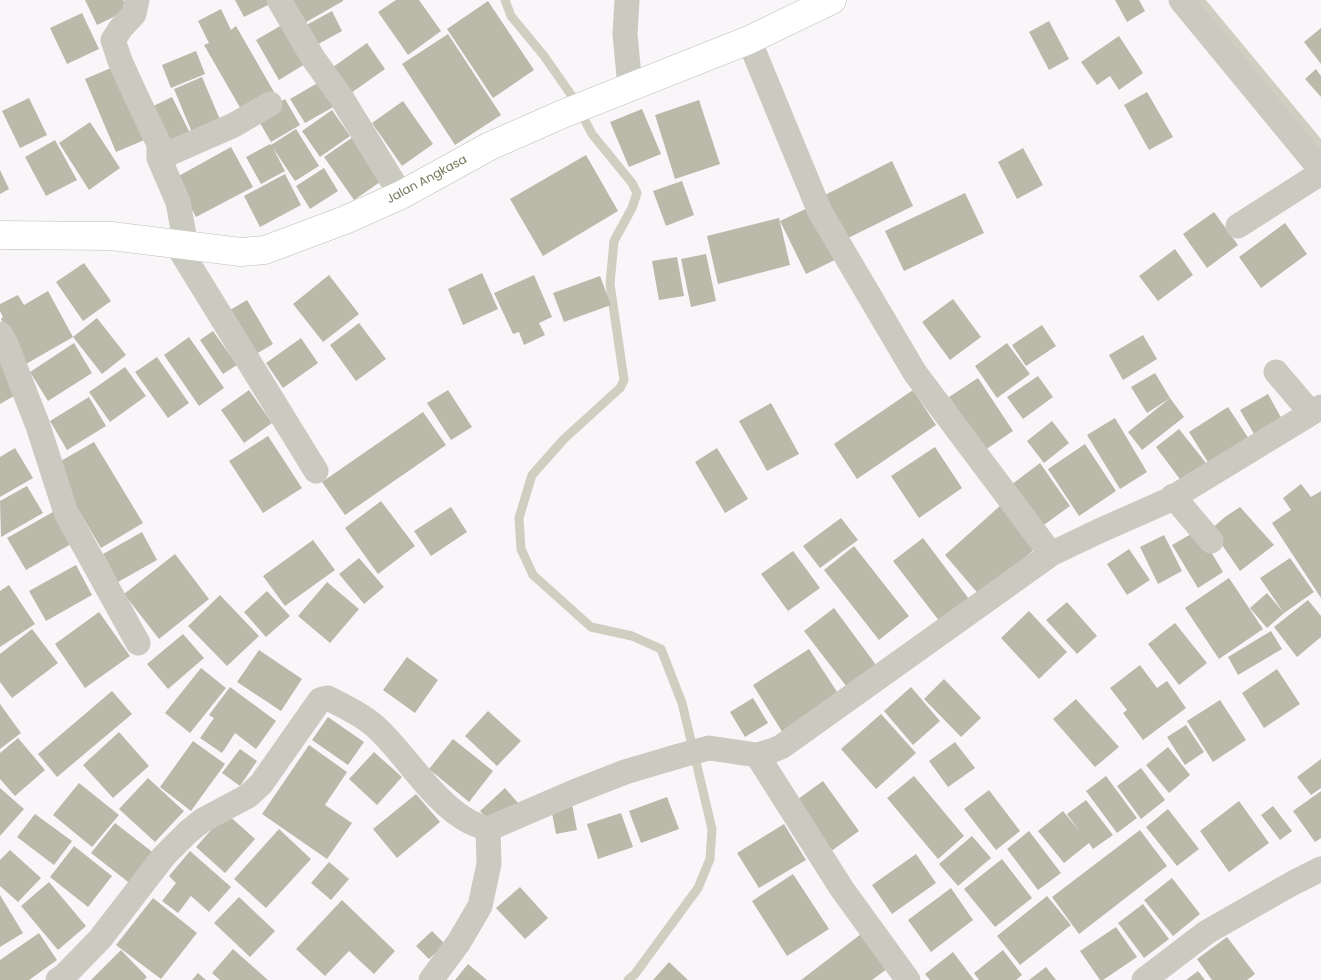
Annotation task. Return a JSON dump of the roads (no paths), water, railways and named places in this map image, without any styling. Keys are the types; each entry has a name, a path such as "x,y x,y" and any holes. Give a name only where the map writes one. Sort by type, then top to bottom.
{"street":[{"path":"137,0 134,14 113,40 134,94 159,144 160,158 178,202 182,245 316,471"},
{"path":"279,0 313,58 358,125 401,195"},
{"path":"628,0 625,34 630,87"},
{"name":"Jalan Angkasa","path":"0,235 110,236 241,252 265,250 345,220 401,195 490,146 565,113 748,40 832,0"},
{"path":"1181,0 1321,172 1238,226"},
{"path":"748,40 820,212 915,373 1051,554"},
{"path":"160,158 234,125 270,104"},
{"path":"0,334 6,344 38,426 66,514 138,643"},
{"path":"58,980 100,939 164,856 188,832 203,820 248,796 261,784 320,700 328,698 367,720 403,755 439,798 470,822 488,830 625,772 679,756 709,748 758,755 771,751 781,747 1051,554 1167,500 1316,410 1276,372"},
{"path":"1174,496 1211,541"},
{"path":"758,755 842,889 908,980"},
{"path":"431,980 459,942 480,906 489,864 488,830"},
{"path":"1144,980 1207,932 1321,870"}],"waterway":[{"path":"505,0 511,16 544,56 572,96 592,134 632,183 637,193 632,208 614,241 610,284 624,380 620,388 564,439 532,475 519,518 521,549 533,575 591,627 632,636 661,649 682,703 712,829 710,859 698,888 635,974 628,980"},
{"path":"1200,0 1321,146"}]}
